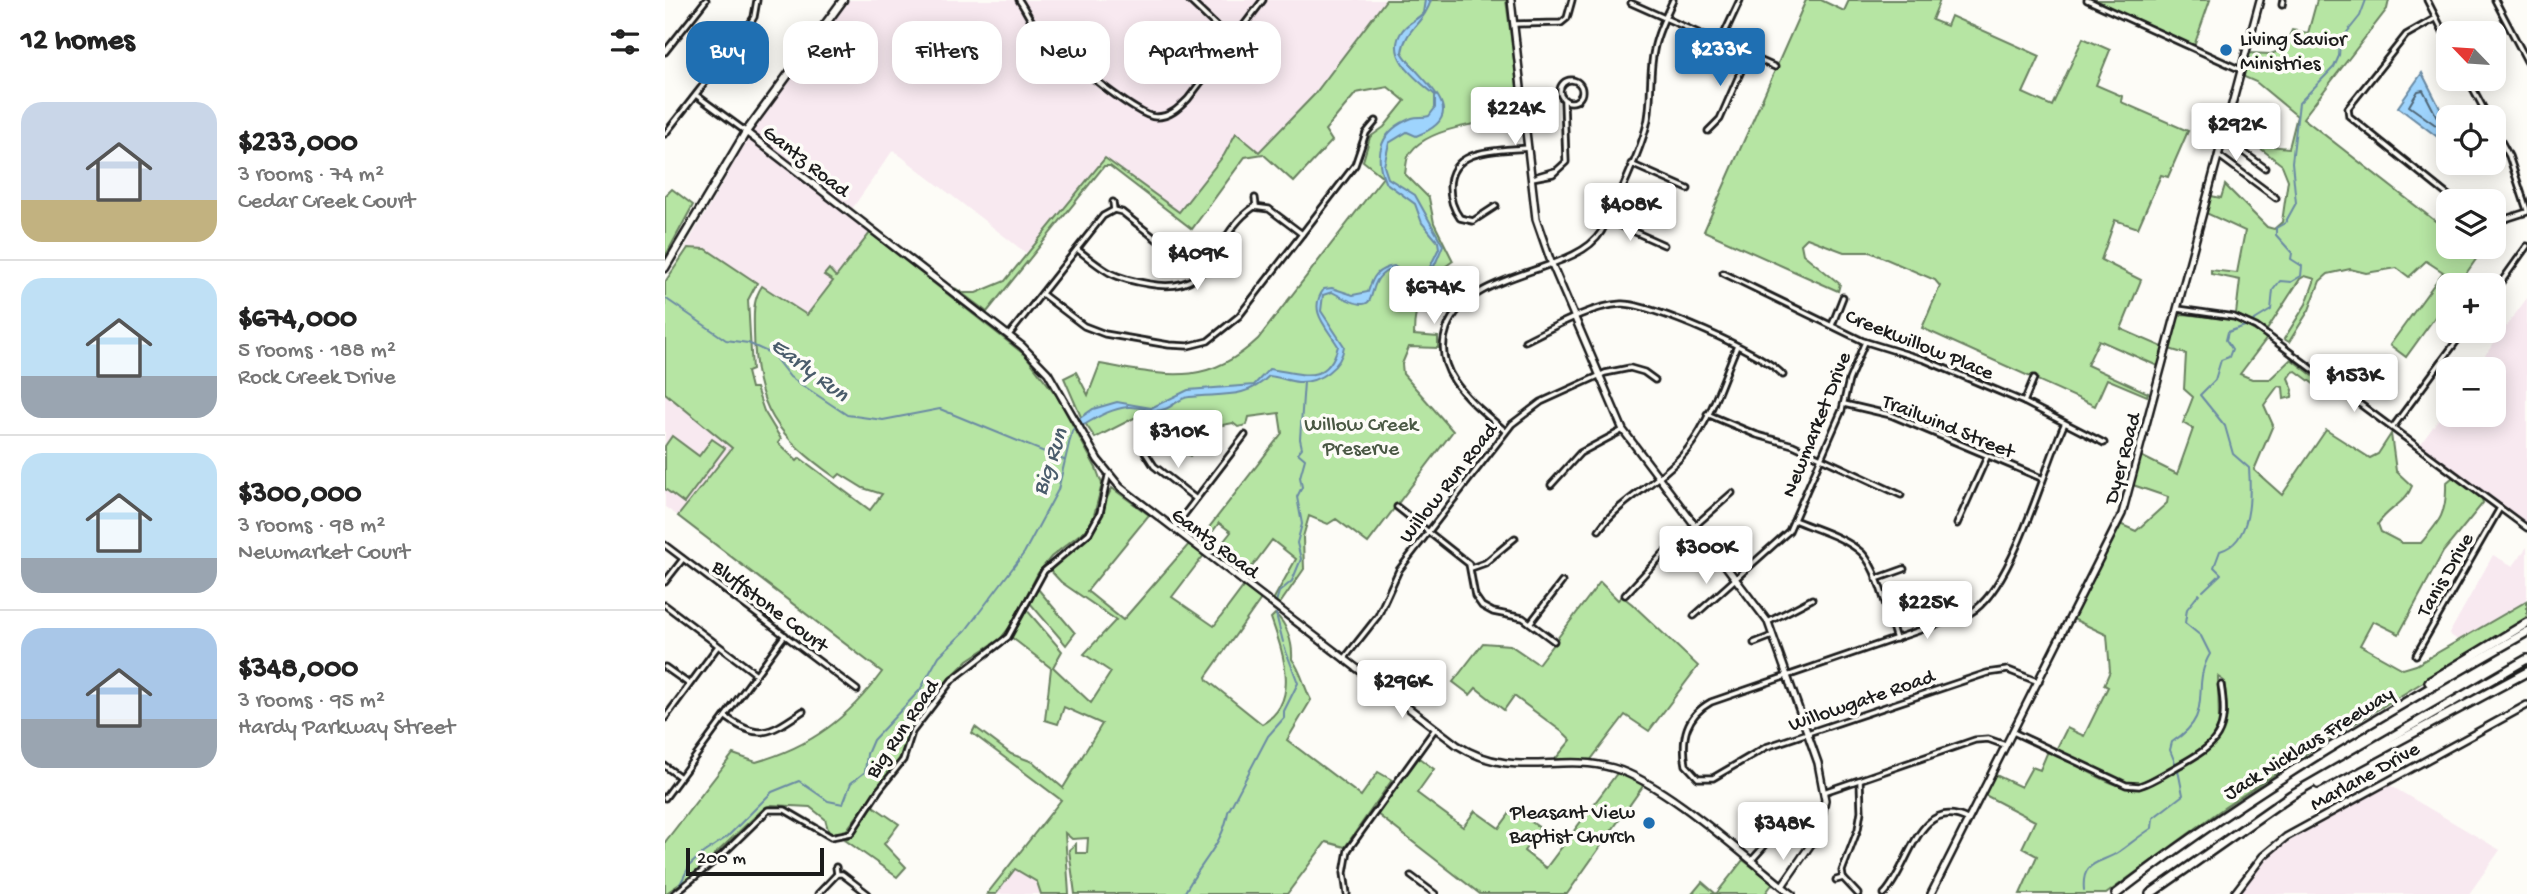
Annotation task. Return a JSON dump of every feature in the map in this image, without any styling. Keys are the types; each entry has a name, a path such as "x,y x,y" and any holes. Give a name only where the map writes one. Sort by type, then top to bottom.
{"highway":[{"path":"2396,706 2439,675 2527,624"},
{"name":"Jack Nicklaus Freeway","path":"2116,894 2227,813 2396,706 2527,632"},
{"name":"Jack Nicklaus Freeway","path":"2150,894 2291,794 2527,659"},
{"path":"2291,794 2329,779 2527,672"}],"main road":[{"path":"1511,0 1528,148 1534,177 1536,219 1551,262 1623,430 1768,622 1808,734 1824,792 1823,817 1814,842 1781,886"},
{"name":"Dyer Road","path":"1931,894 2122,514 2260,0"},
{"path":"665,268 746,132 840,1"},
{"name":"Gantz Road","path":"746,132 1009,335 1048,373 1108,476 1173,529 1435,728 1464,749 1490,761 1525,766 1592,764 1632,774 1665,794 1791,894"},
{"name":"Marlane Drive","path":"2235,894 2263,856 2286,837 2527,705"}],"street":[{"path":"665,52 706,0"},
{"path":"665,134 750,24 757,0"},
{"path":"1019,0 1033,24 1142,115 1166,115 1188,99 1199,84"},
{"path":"1189,0 1211,21"},
{"path":"1247,21 1263,0"},
{"path":"1515,24 1561,23 1567,18 1572,0"},
{"path":"1505,431 1458,387 1450,375 1444,354 1445,332 1455,312 1472,297 1593,242 1631,164 1648,118 1653,51 1673,0"},
{"path":"1720,43 1739,0"},
{"path":"2087,0 2241,70"},
{"path":"2427,0 2438,21"},
{"path":"2495,0 2527,61"},
{"path":"1631,3 1775,67"},
{"path":"2436,18 2406,35 2349,108 2349,116 2440,189"},
{"path":"1708,131 1720,119 1748,55"},
{"path":"1534,177 1553,174 1563,166 1568,156 1564,101 1559,86 1576,79 1581,96 1571,102 1564,101"},
{"name":"Gantz Road","path":"696,94 746,132"},
{"path":"1042,294 1094,331 1169,345 1188,346 1208,341 1224,330 1355,165 1366,133 1376,121"},
{"path":"2223,136 2265,167"},
{"path":"1496,206 1472,221 1459,218 1450,194 1450,180 1455,168 1471,155 1528,148"},
{"path":"2506,150 2527,211 2506,219"},
{"path":"2218,155 2276,198"},
{"path":"1631,164 1688,189"},
{"path":"1255,198 1256,206"},
{"path":"1113,202 1114,210"},
{"path":"1077,249 1118,279 1173,288 1189,283 1199,274 1247,212 1256,206 1269,209 1302,234"},
{"path":"1009,335 1103,216 1114,210 1122,212 1199,274"},
{"path":"1606,219 1664,245"},
{"path":"2506,276 2527,247"},
{"path":"2522,254 2527,258"},
{"name":"Creekwillow Place","path":"1723,273 1865,342 1925,360 2024,402 2064,425 2104,443"},
{"path":"1832,325 1843,297"},
{"path":"1525,341 1613,305 1635,304 1765,359 1783,375"},
{"path":"2178,309 2234,317 2249,323 2527,528"},
{"name":"Newmarket Drive","path":"1694,616 1782,540 1794,520 1845,404 1849,380 1865,342"},
{"path":"2393,428 2455,343"},
{"path":"1599,530 1610,515 1658,477 1689,447 1737,346"},
{"name":"Willow Run Road","path":"1344,659 1378,616 1399,570 1505,431 1541,402 1600,376 1630,368 1644,372 1655,380"},
{"path":"2024,402 2034,378"},
{"name":"Trailwind Street","path":"1845,404 1891,415 2041,478"},
{"path":"1707,414 1757,435 1783,441 1901,495"},
{"path":"1788,676 1971,613 1990,599 2031,511 2041,478 2064,425"},
{"path":"1551,485 1580,453 1623,430"},
{"path":"1173,529 1245,435"},
{"path":"1146,452 1154,466 1196,499"},
{"path":"1957,524 1987,457"},
{"name":"Big Run Road","path":"674,894 768,810 785,810 831,837 851,833 874,796 903,760 912,732 952,680 1008,637 1044,571 1089,533 1100,513 1108,476"},
{"path":"1625,595 1664,554 1732,493"},
{"path":"1397,507 1460,555 1471,568 1475,596 1482,606 1493,612 1516,615 1530,622 1554,641"},
{"name":"Tanis Drive","path":"2416,655 2500,508"},
{"path":"1794,520 1856,548 1868,561 1895,639"},
{"path":"1471,568 1485,563 1515,538"},
{"name":"Bluffstone Court","path":"665,545 857,690"},
{"path":"665,582 683,559"},
{"path":"1875,579 1904,569"},
{"path":"1530,622 1562,582"},
{"path":"1768,622 1812,598"},
{"path":"665,605 756,674"},
{"path":"665,798 785,635"},
{"path":"1754,643 1774,635"},
{"path":"665,718 718,646"},
{"path":"665,667 689,685"},
{"name":"Willowgate Road","path":"1788,676 1711,702 1692,717 1685,731 1684,756 1688,769 1698,778 1713,778 1752,754 1997,670 2017,672 2039,682"},
{"path":"2013,732 2129,786 2144,785 2210,748 2219,736 2225,707 2221,685"},
{"path":"726,717 743,729 761,734 775,730 803,711"},
{"path":"1347,894 1344,864 1352,843 1435,728"},
{"path":"1824,792 1975,740 1988,739 2007,746"},
{"path":"665,765 680,777"},
{"path":"1857,894 1846,885 1842,871 1861,811 1860,780"},
{"path":"1751,862 1775,831 1781,821 1781,813"},
{"path":"1884,894 1926,824 1947,814 1969,820"},
{"path":"836,867 837,874"},
{"path":"818,894 837,874"},
{"path":"837,874 842,874 868,894"},
{"path":"1411,876 1435,894"},
{"path":"1836,880 1843,877"}],"shaded area":[{"path":"843,0 1386,0 1293,120 1259,152 1236,133 1224,155 1179,212 1105,159 1065,210 1026,253 893,150 847,216 870,233 806,315 706,249 685,248 783,79 783,84 878,84 878,21 827,21"},
{"path":"2527,298 2527,525 2420,445 2436,423 2436,427 2506,427 2506,357 2484,357 2494,343 2506,343 2506,327"},
{"path":"665,393 732,447 678,516 665,507"},
{"path":"2527,547 2527,601 2459,641 2449,634 2493,555 2513,566"},
{"path":"2386,783 2500,850 2469,894 2239,894 2273,851"},
{"path":"1015,869 1037,882 1041,894 996,894"}],"green space":[{"name":"Willow Creek Preserve","path":"1386,0 1506,0 1522,119 1494,121 1442,132 1415,147 1408,157 1405,174 1429,198 1434,223 1453,261 1428,284 1419,302 1414,323 1414,335 1438,337 1438,348 1409,347 1402,364 1403,374 1453,431 1368,543 1336,519 1328,524 1309,516 1303,537 1304,569 1279,605 1273,600 1296,559 1272,540 1243,579 1212,556 1231,532 1219,523 1202,546 1197,543 1282,433 1279,413 1249,417 1247,425 1238,427 1233,423 1212,427 1190,456 1181,450 1156,413 1134,418 1095,438 1081,417 1064,378 1076,372 1088,395 1100,364 1145,372 1184,374 1221,365 1239,355 1258,339 1383,177 1363,161 1370,137 1384,127 1405,101 1388,87 1356,93 1325,130 1332,141 1294,182 1263,154 1245,157 1192,229 1110,166 1104,166 987,312 955,288 963,293 976,293 1005,281 1105,158 1179,212 1224,155 1236,133 1259,152 1314,95"},
{"path":"1806,0 1821,0 1844,11 1849,0 1940,0 1932,20 1947,26 1951,16 2040,56 2023,93 2052,106 2083,38 2110,50 2096,85 2122,96 2121,102 2188,131 2168,177 2161,175 2138,228 2115,220 2101,260 2141,280 2121,329 2165,348 2160,367 2099,340 2087,365 2148,393 2147,396 2107,379 2095,406 1922,328 1940,286 1935,280 1870,252 1844,252 1807,238 1801,244 1803,254 1840,284 1838,291 1704,231"},
{"path":"2092,0 2210,0 2194,46"},
{"path":"2317,0 2389,0 2387,9 2303,118 2436,222 2436,259 2476,259 2466,273 2442,273 2426,261 2409,277 2397,268 2366,273 2350,269 2328,274 2320,281 2309,310 2289,342 2284,339 2306,304 2315,279 2305,276 2300,279 2267,330 2236,314 2240,280 2211,274 2211,270 2237,273 2245,231 2206,213 2211,196 2221,198 2225,185 2267,227 2274,229 2282,222 2288,180 2282,165 2229,124 2231,117 2269,146 2289,148 2297,116 2256,82 2242,76 2248,53 2271,54 2283,49 2292,30 2308,33"},
{"path":"672,189 693,205 665,257 665,196"},
{"path":"870,233 1025,355 1057,396 1102,484 1093,519 1085,530 1051,557 1038,573 1012,624 1000,639 968,660 952,676 908,734 899,760 845,832 829,833 825,819 810,807 772,805 764,808 694,874 665,894 665,842 733,754 756,762 812,739 856,703 882,672 678,516 732,448 665,393 665,282 688,248 706,249 757,283 748,300 752,370 747,372 751,388 756,388 764,411 781,439 778,443 797,461 800,458 870,510 882,494 863,488 840,474 836,478 798,448 773,418 759,381 755,358 754,320 755,303 762,286 807,315 833,281 824,275 829,269 836,277"},
{"path":"2436,282 2436,316 2406,357 2390,345"},
{"path":"2183,314 2236,320 2267,338 2240,374 2252,379 2270,379 2291,359 2329,388 2326,393 2296,371 2292,372 2288,378 2293,390 2292,397 2284,399 2283,387 2278,386 2264,405 2273,425 2254,470 2282,495 2326,430 2370,458 2378,454 2391,434 2396,471 2412,486 2405,497 2378,524 2381,532 2402,543 2421,543 2433,529 2444,509 2446,483 2453,477 2482,499 2483,503 2443,552 2399,634 2373,621 2360,645 2403,669 2416,665 2527,601 2527,619 2321,744 2225,807 2106,894 2020,894 2037,856 2022,848 2035,821 1985,795 1994,774 2021,787 2032,767 2040,770 2048,751 2122,787 2141,788 2208,750 2222,729 2226,700 2224,681 2218,677 2219,724 2207,747 2139,784 2128,784 2056,750 2067,728 2084,736 2108,687 2104,685 2110,671 2107,635 2073,619 2120,524 2136,531 2167,503 2168,497 2133,485 2141,456 2177,474 2193,429 2183,423 2193,397 2184,389 2186,354 2169,349 2179,316"},
{"path":"672,436 699,456 712,439 725,448 684,503 665,489 665,446"},
{"path":"1112,488 1149,515 1087,591 1123,620 1189,544 1204,555 1172,597 1214,626 1244,586 1261,599 1206,677 1207,680 1262,724 1274,714 1282,703 1286,675 1271,618 1275,614 1286,628 1292,659 1311,700 1287,740 1361,796 1378,772 1392,780 1345,847 1326,842 1287,894 1075,894 1069,850 1076,844 1076,853 1087,853 1088,838 1072,839 1065,833 1069,894 1041,894 1037,882 1015,869 996,894 987,894 1061,800 972,733 975,727 1011,754 1033,762 1063,788 1102,724 1064,707 1058,724 1045,720 1051,668 1011,637 1026,609 1062,651 1053,667 1091,703 1111,672 1084,654 1116,620 1061,582 1049,569 1089,533"},
{"path":"1600,582 1618,600 1622,596 1632,604 1698,666 1649,731 1625,715 1589,762 1552,763 1571,740 1565,734 1514,696 1504,710 1476,688 1470,695 1453,682 1483,643 1510,645 1538,664"},
{"path":"1038,589 1075,633 1066,645 1029,602"},
{"path":"1419,758 1434,769 1417,793 1463,827 1475,811 1499,828 1513,809 1540,828 1524,851 1546,868 1618,772 1642,783 1643,786 1567,894 1480,894 1377,814"},
{"path":"873,806 899,824 884,844 906,867 897,877 845,840 854,834"},
{"path":"1743,860 1773,883 1765,894 1716,894"},
{"path":"1702,882 1716,894 1692,894"}],"water":[{"path":"1425,0 1431,0 1428,8 1407,37 1402,52 1438,96 1443,107 1442,117 1434,127 1416,136 1407,132 1389,143 1384,166 1388,178 1415,195 1443,245 1428,277 1411,289 1399,283 1395,272 1387,271 1379,277 1367,303 1349,301 1332,292 1323,295 1321,311 1344,346 1339,361 1321,377 1298,382 1269,376 1260,384 1241,392 1185,398 1160,410 1121,408 1080,427 1077,420 1093,409 1117,402 1151,408 1188,390 1254,385 1269,369 1300,374 1319,373 1327,368 1338,346 1318,312 1319,297 1324,289 1332,288 1353,295 1368,292 1377,274 1388,267 1394,266 1413,280 1429,269 1439,248 1438,242 1422,223 1415,204 1385,182 1380,161 1382,144 1393,129 1412,118 1429,116 1435,108 1435,95 1405,67 1397,50 1402,31 1423,13"},
{"path":"2422,73 2438,105 2436,105 2436,136 2398,107"}],"waterway":[{"path":"2253,321 2271,310 2273,290 2280,281 2291,282 2301,276 2302,266 2291,259 2292,253 2276,235 2276,228 2285,223 2296,203 2292,162 2299,103 2334,67 2339,56 2340,41 2360,16 2366,0"},
{"name":"Early Run","path":"665,298 726,340 748,343 772,354 790,377 847,415 883,420 940,409 1064,460"},
{"path":"2203,591 2221,574 2214,567 2220,551 2231,546 2244,528 2250,479 2249,468 2233,454 2225,426 2200,395 2215,380 2221,360 2229,357 2232,349 2226,340 2228,332 2245,326"},
{"path":"1276,602 1279,592 1292,581 1301,559 1297,543 1302,524 1297,497 1302,487 1300,477 1305,459 1298,453 1302,448 1300,439 1304,382"},
{"name":"Big Run","path":"677,890 690,865 727,837 772,792 799,781 828,801 843,804 851,783 865,772 867,754 873,740 920,690 939,656 966,630 1024,553 1058,490 1072,431 1077,424"},
{"path":"2084,890 2084,880 2089,867 2120,851 2152,828 2153,818 2183,795 2178,770 2170,750 2172,742 2186,732 2194,721 2200,701 2204,667 2210,654 2201,636 2185,623 2187,609 2199,594"},
{"path":"1276,614 1283,642"},
{"path":"1184,894 1216,844 1228,812 1268,736 1284,718 1284,711 1298,683 1284,646"}],"place":[{"name":"Living Savior Ministries","path":"2226,50"},
{"name":"Pleasant View Baptist Church","path":"1649,823"}]}
